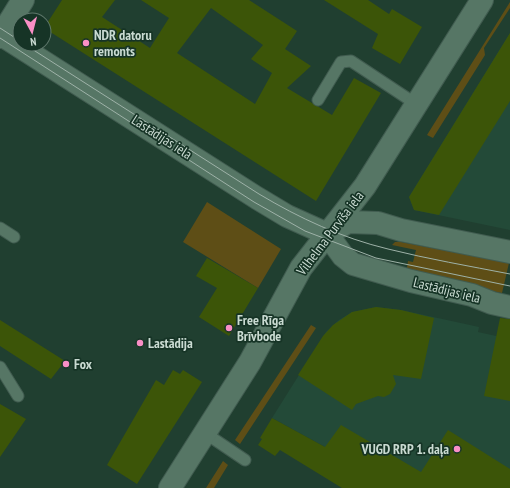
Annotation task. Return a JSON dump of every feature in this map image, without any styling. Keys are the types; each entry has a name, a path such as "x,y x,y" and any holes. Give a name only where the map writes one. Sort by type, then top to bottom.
{"street":[{"path":"0,35 24,0"},
{"name":"Vilhelma Purvīša iela","path":"170,488 261,343 301,268 365,186 482,0"},
{"name":"Lastādijas iela","path":"0,35 257,198 287,216 327,234 343,256 360,267 510,307"},
{"path":"327,234 348,222 378,223 401,230 510,252"}],"lane":[{"path":"318,100 341,62 351,60 416,104"},
{"path":"0,228 14,237"},
{"path":"0,368 18,396"},
{"path":"205,433 245,460"}],"shaded area":[{"path":"510,2 510,8 484,48 485,55 433,138 427,135"},
{"path":"510,33 510,230 414,210 409,197"},
{"path":"207,202 281,249 258,288 183,242"},
{"path":"395,242 509,263 502,293 406,274 408,261 413,262 416,250 392,245"},
{"path":"376,307 401,310 479,327 478,332 510,339 510,488 389,488 325,447 272,418 326,332 339,320 352,312"},
{"path":"311,325 316,328 240,444 235,440"},
{"path":"223,461 228,465 214,488 206,488"}],"building":[{"path":"62,0 115,0 102,17 150,48 169,18 141,0 249,0 297,31 285,49 311,66 287,88 332,115 354,78 381,93 316,201 52,33 52,16","holes":["211,8 263,45 251,59 272,73 255,104 177,53"]},
{"path":"324,0 368,0 389,14 392,9 422,27 400,64 372,48 378,34"},
{"path":"510,33 510,101 439,215 414,210 409,197"},
{"path":"207,258 258,288 229,336 199,317 217,288 196,276"},
{"path":"376,307 401,310 434,318 421,379 393,375 396,384 390,394 384,397 378,396 356,404 352,410 298,375 323,336 333,325 352,312"},
{"path":"500,318 510,319 510,401 484,396"},
{"path":"0,320 65,361 51,379 0,346"},
{"path":"173,370 180,374 183,370 202,382 137,484 107,465 156,380 164,385"},
{"path":"0,404 26,419 0,457"},
{"path":"272,418 325,447 341,425 421,472 448,430 510,469 510,488 342,488 280,450 275,456 258,445 262,439 260,438"}],"tram line":[{"path":"0,28 12,36"},
{"path":"0,38 254,202 305,231 376,258 510,286"},
{"path":"37,52 259,194 305,219 354,239 388,249 510,274"}],"place":[{"name":"NDR datoru remonts","path":"86,43"},
{"name":"Free Rīga Brīvbode","path":"229,328"},
{"name":"Lastādija","path":"140,343"},
{"name":"Fox","path":"66,364"},
{"name":"VUGD RRP 1. daļa","path":"457,449"}]}
